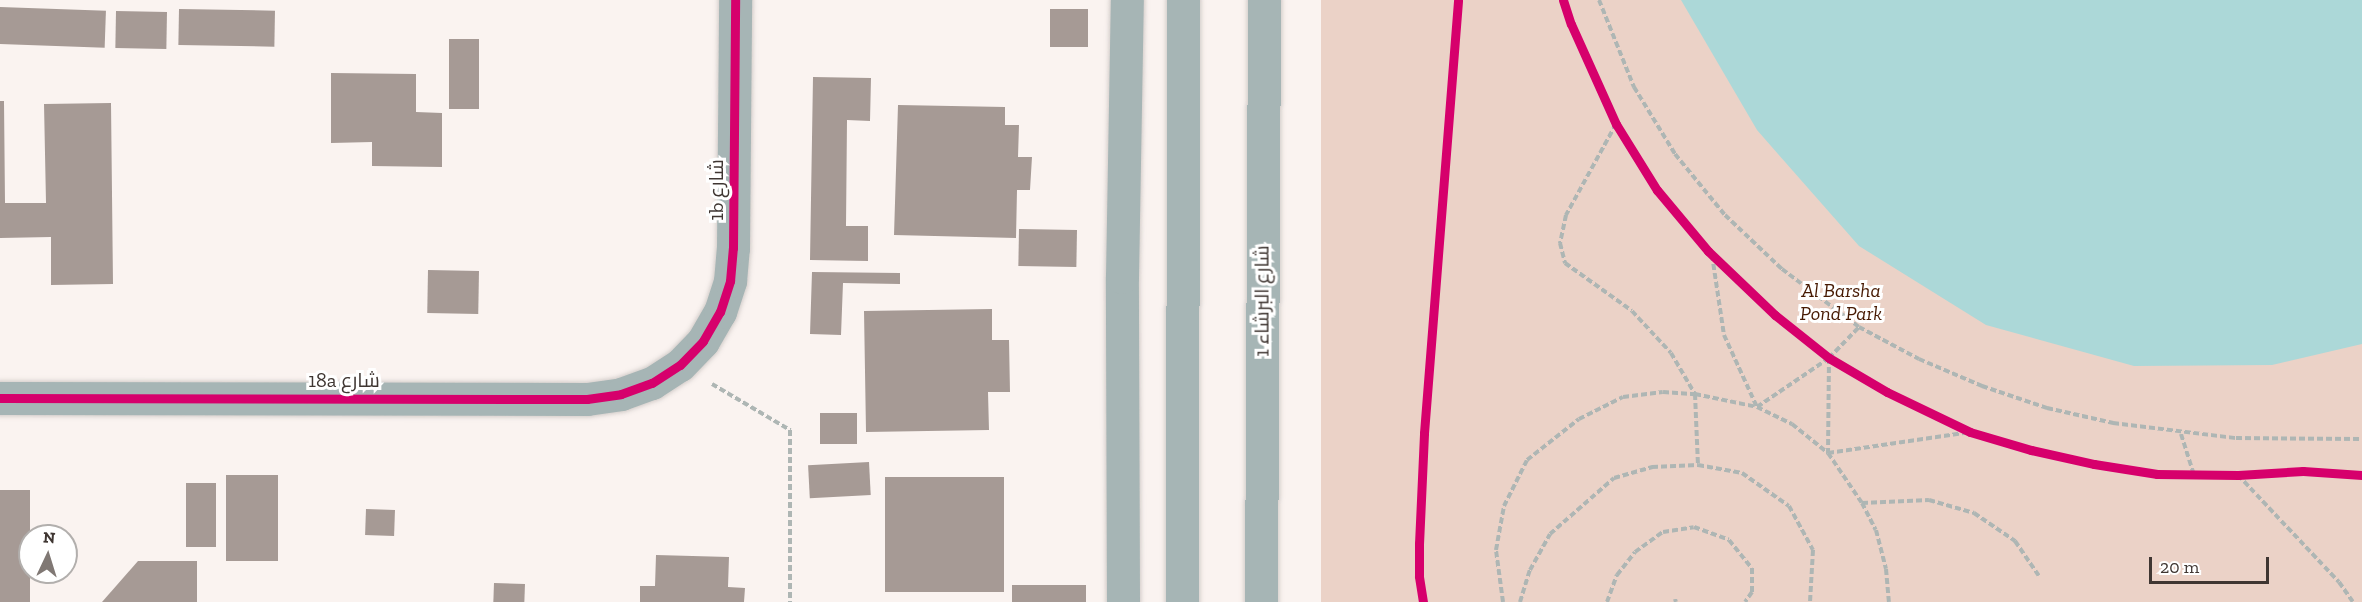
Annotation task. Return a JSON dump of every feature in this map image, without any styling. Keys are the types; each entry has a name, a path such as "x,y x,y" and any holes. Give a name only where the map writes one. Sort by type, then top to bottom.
{"street":[{"name":"1b شارع","path":"680,364 703,341 720,312 730,281 733,248 735,0"},
{"path":"1123,602 1122,277 1127,0"},
{"path":"1182,602 1183,0"},
{"name":"شارع البرشاء 1","path":"1261,602 1264,0"},
{"name":"18a شارع","path":"0,398 588,399 621,394 652,383 680,364"}],"path":[{"path":"1599,0 1634,87 1675,154 1725,215 1773,261 1859,327 1919,359 1982,386 2047,408 2113,423 2181,434 2291,440 2362,439"},
{"path":"1616,124 1566,215 1560,243 1565,262 1632,311 1671,352 1695,394 1698,465"},
{"path":"1712,255 1724,335 1757,407"},
{"path":"1757,407 1829,358 1859,327"},
{"path":"1828,453 1829,358"},
{"path":"680,364 790,430 790,602"},
{"path":"1503,602 1496,550 1504,506 1527,460 1579,419 1623,397 1663,392 1695,394 1757,407 1792,424 1828,453 1862,503 1876,530 1886,569 1889,602"},
{"path":"1828,453 1970,432"},
{"path":"2181,434 2194,475"},
{"path":"1520,602 1530,570 1550,534 1614,478 1653,467 1698,465 1742,473 1789,506 1813,550 1810,602"},
{"path":"2238,475 2339,582 2353,602"},
{"path":"1862,503 1929,500 1974,513 2015,541 2039,576"},
{"path":"1607,602 1617,575 1635,552 1663,532 1694,527 1729,540 1752,568 1752,592 1745,602"}],"green space":[{"name":"Al Barsha Pond Park","path":"1321,0 2362,0 2362,602 1321,602"}],"water":[{"path":"1681,0 2362,0 2362,344 2272,365 2134,366 1986,325 1859,246 1757,130"}],"building":[{"path":"0,7 106,11 105,48 0,44"},
{"path":"179,9 275,11 274,47 178,45"},
{"path":"1050,9 1088,9 1088,47 1050,47"},
{"path":"116,11 167,12 166,49 115,48"},
{"path":"449,39 479,39 479,109 449,109"},
{"path":"331,73 416,74 416,112 442,113 442,167 372,166 372,142 331,143"},
{"path":"813,77 871,78 870,121 847,120 846,226 868,226 868,261 810,260"},
{"path":"0,101 4,101 5,203 46,203 44,104 111,103 113,284 51,285 51,237 0,238"},
{"path":"898,105 1005,107 1005,125 1019,125 1018,157 1032,157 1030,190 1017,190 1016,238 894,235"},
{"path":"1019,229 1077,230 1076,267 1018,266"},
{"path":"428,270 479,271 478,314 427,313"},
{"path":"812,272 900,273 900,284 843,283 841,335 810,334"},
{"path":"992,309 992,340 1009,340 1010,392 988,392 989,430 866,432 864,311"},
{"path":"820,413 857,413 857,444 820,444"},
{"path":"869,462 871,495 810,498 808,465"},
{"path":"226,475 278,475 278,561 226,561"},
{"path":"885,477 1004,477 1004,592 885,592"},
{"path":"186,483 216,483 216,547 186,547"},
{"path":"0,490 30,490 30,524 18,524 18,584 30,584 30,602 0,602"},
{"path":"366,509 395,510 394,536 365,535"},
{"path":"656,555 729,557 728,587 745,588 744,602 640,602 640,586 655,586"},
{"path":"138,561 197,561 197,602 102,602"},
{"path":"494,583 525,584 524,602 493,602"},
{"path":"1012,585 1086,585 1086,602 1012,602"}],"cycle path":[{"path":"0,398 587,399 621,394 652,383 680,365 703,341 720,312 730,281 733,248 735,0"},
{"path":"1423,602 1419,576 1419,544 1424,433 1458,0"},
{"path":"1563,0 1571,24 1616,124 1657,190 1708,251 1775,315 1829,358 1887,392 1970,432 2031,450 2094,464 2157,474 2238,475 2303,471 2362,475"}]}
